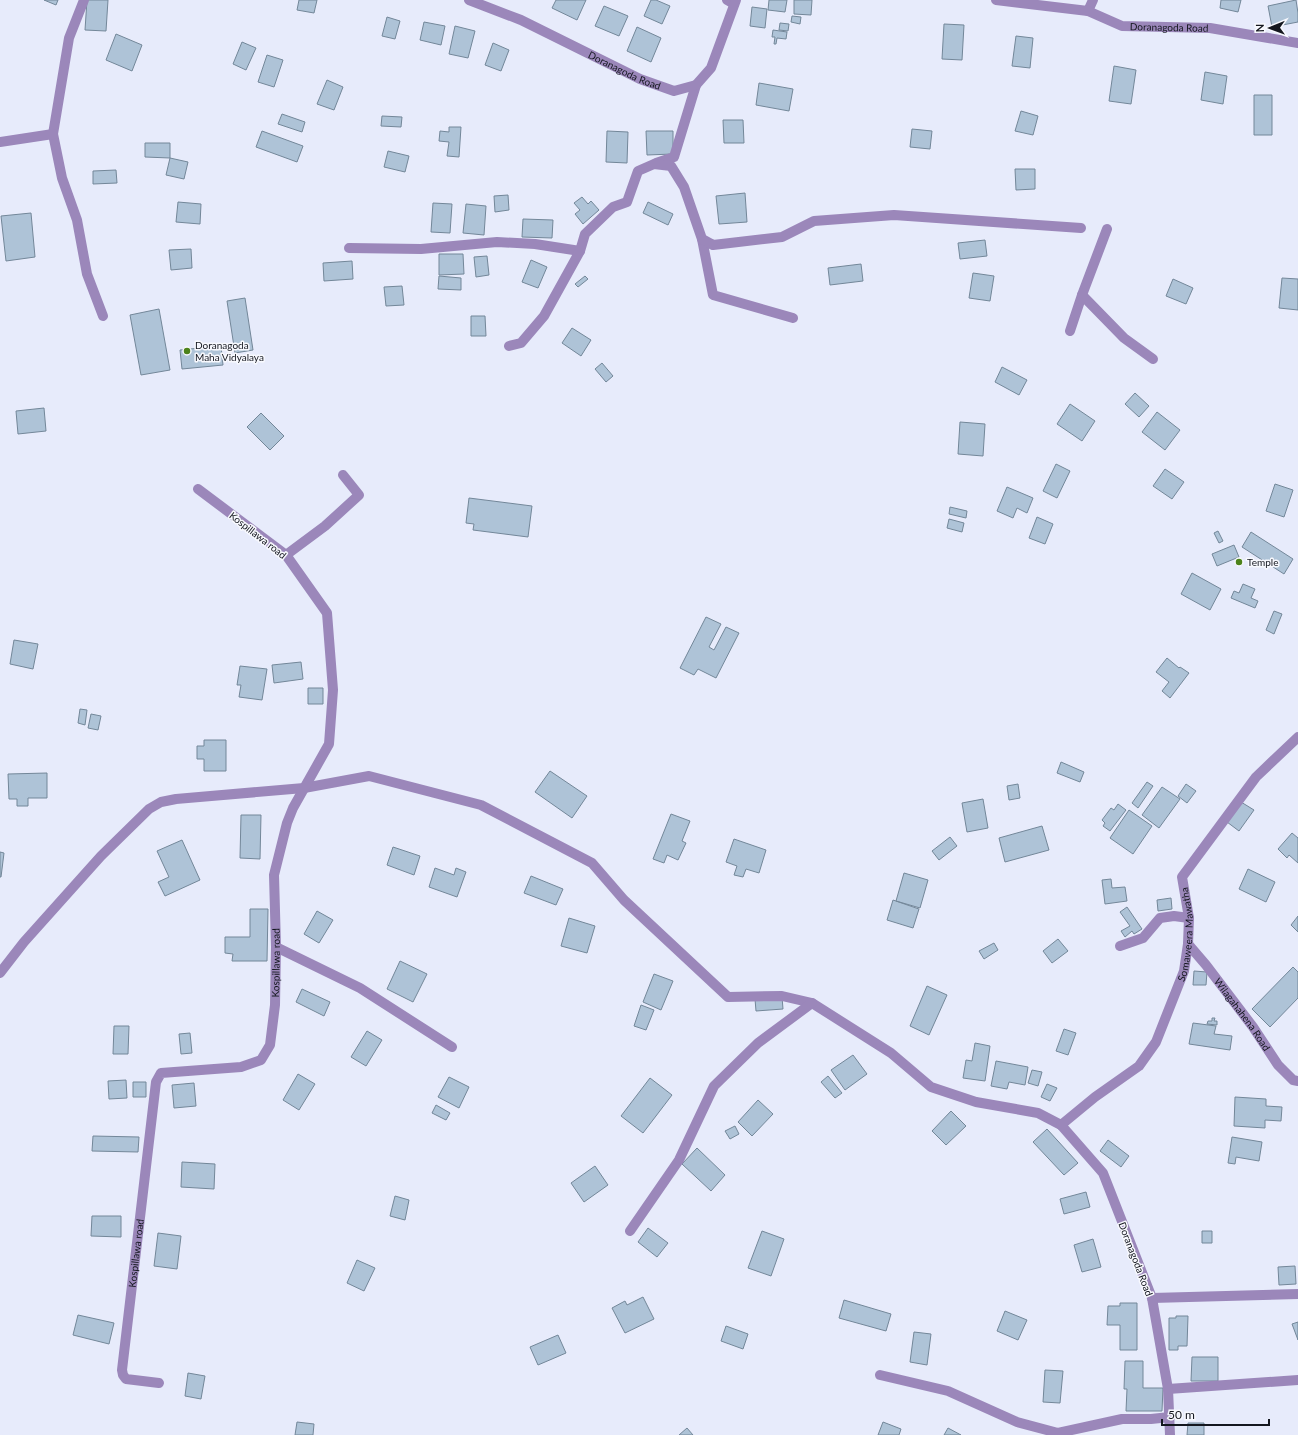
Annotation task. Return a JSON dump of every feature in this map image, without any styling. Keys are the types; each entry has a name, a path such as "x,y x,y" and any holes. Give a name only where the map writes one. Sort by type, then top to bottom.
{"street":[{"path":"84,0 69,38 53,134 62,178 78,220 87,274 103,316"},
{"name":"Doranagoda Road","path":"469,0 521,20 640,78 674,91 696,85"},
{"name":"Doranagoda Road","path":"996,0 1088,12 1122,26 1210,28 1298,43"},
{"path":"1088,12 1093,0"},
{"path":"509,346 521,343 544,316 580,251 585,234 612,207 627,202 638,171 674,157 696,85 711,68 732,1"},
{"path":"0,142 53,134"},
{"path":"654,164 671,166 684,187 702,239 713,295 793,318"},
{"path":"702,239 714,245 782,237 814,221 894,215 1081,228"},
{"path":"1070,331 1107,229"},
{"path":"349,248 420,249 497,242 535,244 580,251"},
{"path":"1082,295 1124,338 1153,359"},
{"path":"286,554 325,526 359,495 343,475"},
{"name":"Kospillawa road","path":"159,1383 126,1379 122,1370 156,1082 161,1073 241,1067 261,1060 270,1045 275,1005 276,947 274,875 287,823 293,808 329,744 333,690 327,612 286,554 198,489"},
{"name":"Somaweera Mawatha","path":"1060,1125 1095,1097 1139,1066 1156,1042 1184,972 1188,944 1189,918 1182,878 1256,777 1298,736"},
{"path":"0,973 24,942 101,856 149,809 161,802 176,799 304,788 369,776 481,805 592,863 624,900 728,997 782,996 812,1003 891,1053 931,1087 976,1102 1038,1113 1060,1125"},
{"path":"1120,946 1143,938 1160,918 1174,916 1189,918"},
{"name":"Wilagahahena Road","path":"1188,944 1206,965 1253,1027 1278,1065 1293,1080 1298,1081"},
{"path":"276,947 360,988 452,1047"},
{"path":"630,1231 679,1160 714,1086 758,1043 812,1003"},
{"name":"Doranagoda Road","path":"1060,1125 1103,1174 1152,1298 1168,1390 1170,1435"},
{"path":"1152,1298 1298,1294"},
{"path":"880,1375 948,1391 1017,1422 1058,1433 1122,1419 1151,1419 1170,1417"},
{"path":"1168,1390 1298,1380"}],"building":[{"path":"44,0 58,0 56,5"},
{"path":"87,0 108,0 106,31 85,30"},
{"path":"299,0 317,0 314,13 297,10"},
{"path":"556,0 586,0 577,20 552,8"},
{"path":"651,0 656,0 670,6 662,24 644,16"},
{"path":"769,0 787,0 785,12 768,10"},
{"path":"794,0 812,0 811,15 794,14"},
{"path":"1221,0 1241,0 1238,12 1220,8"},
{"path":"1296,0 1298,22 1272,27 1268,6"},
{"path":"604,6 628,16 619,36 595,26"},
{"path":"752,7 767,9 765,28 750,26"},
{"path":"792,16 801,17 800,24 791,22"},
{"path":"387,17 400,21 395,39 382,36"},
{"path":"424,22 445,26 441,45 420,40"},
{"path":"780,23 789,24 788,31 779,30"},
{"path":"944,24 964,25 962,60 942,59"},
{"path":"455,26 475,31 468,58 449,54"},
{"path":"637,27 661,38 651,62 627,51"},
{"path":"773,30 787,32 786,39 777,38 776,44 774,44 775,37 772,37"},
{"path":"116,34 142,45 132,71 106,60"},
{"path":"1016,36 1033,38 1030,68 1012,66"},
{"path":"242,42 256,48 246,70 233,64"},
{"path":"493,43 509,50 501,71 485,65"},
{"path":"267,55 283,60 274,87 258,82"},
{"path":"1114,66 1136,70 1131,104 1109,101"},
{"path":"1205,72 1227,76 1223,104 1201,100"},
{"path":"327,80 343,87 334,110 317,104"},
{"path":"759,83 793,89 789,111 756,105"},
{"path":"1254,95 1272,95 1272,135 1254,135"},
{"path":"1021,111 1038,116 1033,135 1015,131"},
{"path":"282,114 305,122 302,132 278,124"},
{"path":"382,116 402,117 401,127 381,126"},
{"path":"723,120 743,120 744,143 724,143"},
{"path":"449,127 461,127 459,157 447,156 449,142 439,141 440,131 449,132"},
{"path":"912,129 932,131 930,149 910,147"},
{"path":"262,131 303,146 297,162 256,147"},
{"path":"607,131 628,132 627,163 606,162"},
{"path":"646,131 673,131 673,154 647,155"},
{"path":"145,143 170,143 170,158 145,157"},
{"path":"388,151 409,156 405,172 384,167"},
{"path":"170,158 188,162 184,179 166,175"},
{"path":"1015,169 1035,169 1035,189 1016,190"},
{"path":"116,170 117,183 93,184 93,171"},
{"path":"745,193 747,222 719,224 716,196"},
{"path":"508,195 509,210 495,212 494,196"},
{"path":"582,197 588,204 591,201 599,210 583,224 575,214 580,210 574,203"},
{"path":"178,202 201,204 200,224 176,222"},
{"path":"648,202 673,214 668,225 643,213"},
{"path":"433,203 452,204 450,233 431,232"},
{"path":"466,204 486,206 484,235 463,233"},
{"path":"31,213 35,257 6,261 1,216"},
{"path":"523,219 553,220 552,238 522,237"},
{"path":"985,240 987,256 960,259 958,243"},
{"path":"191,249 192,268 171,270 169,250"},
{"path":"439,254 463,254 464,274 439,275"},
{"path":"487,256 489,275 476,277 474,257"},
{"path":"531,260 547,267 538,288 522,282"},
{"path":"352,261 353,279 324,281 323,263"},
{"path":"861,264 863,281 830,285 828,268"},
{"path":"973,273 994,276 990,301 969,298"},
{"path":"439,276 461,278 461,290 438,289"},
{"path":"585,276 588,279 578,287 575,284"},
{"path":"1282,278 1298,279 1298,310 1279,308"},
{"path":"1173,279 1193,288 1186,304 1166,296"},
{"path":"402,286 404,305 386,306 384,287"},
{"path":"245,298 253,350 235,353 227,301"},
{"path":"159,309 170,370 141,375 130,315"},
{"path":"471,316 485,316 486,336 471,336"},
{"path":"572,328 591,340 581,356 562,343"},
{"path":"221,346 223,365 182,369 180,350"},
{"path":"602,363 613,376 606,382 595,369"},
{"path":"1002,367 1027,380 1019,395 995,382"},
{"path":"1135,393 1149,406 1139,417 1125,404"},
{"path":"1070,404 1095,421 1082,441 1057,424"},
{"path":"44,408 46,431 18,434 16,411"},
{"path":"1157,412 1180,430 1165,450 1142,432"},
{"path":"261,413 284,436 270,450 247,427"},
{"path":"960,422 985,424 983,456 958,454"},
{"path":"1056,464 1070,471 1057,498 1043,491"},
{"path":"1165,469 1184,482 1172,499 1153,486"},
{"path":"1275,484 1293,490 1284,517 1266,511"},
{"path":"1007,487 1033,498 1027,513 1017,508 1013,518 997,511"},
{"path":"469,498 532,506 528,537 473,530 474,524 466,523"},
{"path":"950,507 967,511 966,518 949,514"},
{"path":"1037,517 1053,524 1045,544 1029,538"},
{"path":"949,519 964,523 962,532 947,528"},
{"path":"1218,531 1223,541 1219,543 1214,533"},
{"path":"1251,532 1293,559 1284,574 1242,547"},
{"path":"1234,545 1239,557 1217,566 1212,554"},
{"path":"1192,573 1221,589 1210,610 1181,594"},
{"path":"1243,584 1255,589 1251,598 1258,601 1255,608 1231,598 1234,591 1239,593"},
{"path":"1274,611 1282,614 1274,634 1266,630"},
{"path":"706,617 721,624 709,647 714,650 726,627 739,633 716,678 698,669 694,675 680,668"},
{"path":"14,640 38,644 33,669 10,664"},
{"path":"1167,658 1179,668 1180,667 1189,673 1170,698 1162,691 1169,682 1156,672"},
{"path":"301,662 303,679 274,683 272,665"},
{"path":"240,666 267,669 262,700 239,697 241,685 237,685"},
{"path":"308,688 323,688 323,704 308,704"},
{"path":"80,709 87,710 85,725 78,723"},
{"path":"91,714 101,716 98,730 88,728"},
{"path":"204,740 226,740 226,771 204,771 204,759 197,759 197,746 204,746"},
{"path":"1061,762 1084,772 1080,782 1057,773"},
{"path":"550,771 587,796 572,818 535,792"},
{"path":"47,773 47,798 28,798 28,806 17,806 17,799 9,799 8,774"},
{"path":"1147,782 1153,786 1138,808 1132,803"},
{"path":"1018,784 1020,798 1009,800 1007,786"},
{"path":"1186,784 1196,791 1187,803 1178,796"},
{"path":"1162,787 1180,799 1159,828 1142,815"},
{"path":"983,799 988,828 967,832 962,803"},
{"path":"1241,802 1254,810 1239,831 1227,822"},
{"path":"1118,804 1126,810 1110,831 1103,826 1105,823 1102,820 1111,808 1114,810"},
{"path":"1129,810 1152,826 1133,854 1110,838"},
{"path":"671,814 690,821 682,841 686,843 678,860 667,855 664,863 653,859"},
{"path":"241,815 261,815 260,859 240,858"},
{"path":"1042,826 1049,850 1005,862 999,838"},
{"path":"1292,833 1298,838 1298,863 1289,855 1287,858 1278,849"},
{"path":"950,837 957,846 939,860 932,851"},
{"path":"734,839 766,850 759,873 746,869 743,877 734,875 737,866 726,862"},
{"path":"182,840 200,880 165,896 158,882 169,877 157,851"},
{"path":"393,847 420,856 414,875 387,865"},
{"path":"0,852 4,853 1,877 0,877"},
{"path":"435,868 454,875 456,868 466,872 457,897 429,887"},
{"path":"1248,869 1275,882 1266,902 1239,889"},
{"path":"904,873 928,880 920,908 896,901"},
{"path":"531,876 563,889 556,905 524,893"},
{"path":"1111,879 1112,888 1125,887 1127,901 1105,904 1102,880"},
{"path":"1171,898 1172,909 1158,911 1157,900"},
{"path":"893,900 919,909 913,928 887,920"},
{"path":"1127,907 1142,929 1134,934 1132,931 1125,937 1121,931 1130,926 1120,912"},
{"path":"250,909 268,909 267,961 232,961 233,954 225,953 225,937 250,937"},
{"path":"317,911 333,920 319,943 304,934"},
{"path":"1298,916 1298,932 1291,925"},
{"path":"569,918 595,926 587,953 561,946"},
{"path":"1058,939 1068,951 1052,963 1043,951"},
{"path":"994,943 998,950 984,959 979,951"},
{"path":"400,961 427,974 413,1002 387,989"},
{"path":"1293,967 1298,972 1298,998 1270,1027 1252,1009"},
{"path":"1194,971 1207,972 1206,985 1193,985"},
{"path":"654,974 673,981 661,1010 643,1002"},
{"path":"927,986 947,995 929,1035 910,1026"},
{"path":"302,989 330,1002 324,1016 296,1002"},
{"path":"782,997 783,1009 756,1011 755,999"},
{"path":"641,1005 654,1010 646,1030 634,1026"},
{"path":"1212,1018 1215,1018 1214,1021 1217,1021 1217,1025 1207,1024 1208,1021 1212,1021"},
{"path":"1193,1023 1216,1026 1214,1034 1232,1036 1230,1050 1189,1044"},
{"path":"114,1026 129,1026 128,1054 113,1054"},
{"path":"1064,1029 1076,1033 1068,1055 1056,1051"},
{"path":"367,1031 382,1040 366,1066 351,1057"},
{"path":"190,1033 192,1053 181,1054 179,1034"},
{"path":"975,1043 990,1046 985,1081 963,1078 966,1060 972,1061"},
{"path":"853,1055 867,1074 845,1090 831,1070"},
{"path":"996,1061 1028,1067 1025,1085 1009,1082 1007,1089 991,1086"},
{"path":"1032,1070 1042,1072 1038,1086 1028,1083"},
{"path":"298,1074 315,1084 299,1110 283,1100"},
{"path":"828,1076 842,1093 835,1098 821,1082"},
{"path":"449,1077 469,1087 459,1108 438,1097"},
{"path":"650,1078 672,1095 643,1133 621,1116"},
{"path":"126,1080 127,1098 109,1099 108,1081"},
{"path":"133,1082 146,1082 146,1097 133,1097"},
{"path":"194,1083 196,1106 174,1108 172,1085"},
{"path":"1047,1084 1057,1088 1050,1101 1041,1097"},
{"path":"1235,1097 1266,1099 1266,1106 1282,1107 1281,1121 1265,1120 1265,1128 1234,1126"},
{"path":"758,1100 773,1114 752,1136 738,1122"},
{"path":"436,1105 450,1113 446,1120 432,1113"},
{"path":"951,1111 966,1126 946,1145 932,1131"},
{"path":"735,1126 739,1134 730,1139 725,1131"},
{"path":"1047,1129 1078,1163 1064,1175 1033,1142"},
{"path":"93,1136 139,1137 138,1152 92,1151"},
{"path":"1232,1137 1262,1142 1259,1161 1236,1157 1235,1164 1228,1163"},
{"path":"1108,1140 1129,1156 1121,1167 1100,1151"},
{"path":"697,1148 725,1175 711,1191 682,1164"},
{"path":"182,1162 215,1164 214,1189 181,1187"},
{"path":"595,1166 608,1185 584,1202 571,1183"},
{"path":"1086,1192 1090,1207 1064,1214 1060,1199"},
{"path":"395,1196 409,1200 405,1220 390,1216"},
{"path":"92,1216 121,1216 121,1237 91,1236"},
{"path":"648,1228 668,1243 657,1257 638,1242"},
{"path":"762,1231 784,1239 771,1276 748,1268"},
{"path":"1202,1231 1212,1231 1212,1243 1202,1243"},
{"path":"158,1233 181,1236 177,1269 154,1266"},
{"path":"1093,1239 1101,1267 1082,1272 1074,1245"},
{"path":"357,1260 375,1268 364,1291 347,1283"},
{"path":"1295,1266 1296,1284 1279,1285 1278,1267"},
{"path":"643,1297 654,1319 625,1333 612,1308 625,1301 627,1305"},
{"path":"844,1300 891,1314 886,1331 839,1318"},
{"path":"1120,1303 1137,1303 1137,1350 1120,1350 1120,1325 1107,1325 1108,1306 1120,1306"},
{"path":"1005,1311 1027,1320 1018,1340 997,1331"},
{"path":"78,1315 114,1323 109,1344 73,1335"},
{"path":"1176,1316 1188,1316 1187,1346 1178,1346 1178,1350 1169,1350 1169,1318 1176,1318"},
{"path":"1298,1322 1298,1340 1292,1324"},
{"path":"726,1326 748,1334 743,1349 721,1341"},
{"path":"914,1332 931,1334 927,1365 910,1362"},
{"path":"558,1335 566,1353 538,1365 530,1347"},
{"path":"1192,1357 1218,1357 1218,1381 1191,1381"},
{"path":"1125,1361 1143,1361 1143,1388 1163,1388 1162,1411 1126,1411 1127,1389 1124,1389"},
{"path":"1045,1370 1063,1371 1060,1403 1043,1402"},
{"path":"188,1373 205,1376 201,1399 185,1396"},
{"path":"297,1422 314,1424 313,1435 295,1435"},
{"path":"883,1422 901,1429 899,1435 878,1435"},
{"path":"1188,1423 1204,1423 1204,1435 1187,1435"},
{"path":"687,1428 693,1435 679,1435"},
{"path":"948,1428 961,1435 944,1435"}],"place":[{"name":"Doranagoda Maha Vidyalaya","path":"187,351"},
{"name":"Temple","path":"1239,562"}]}
